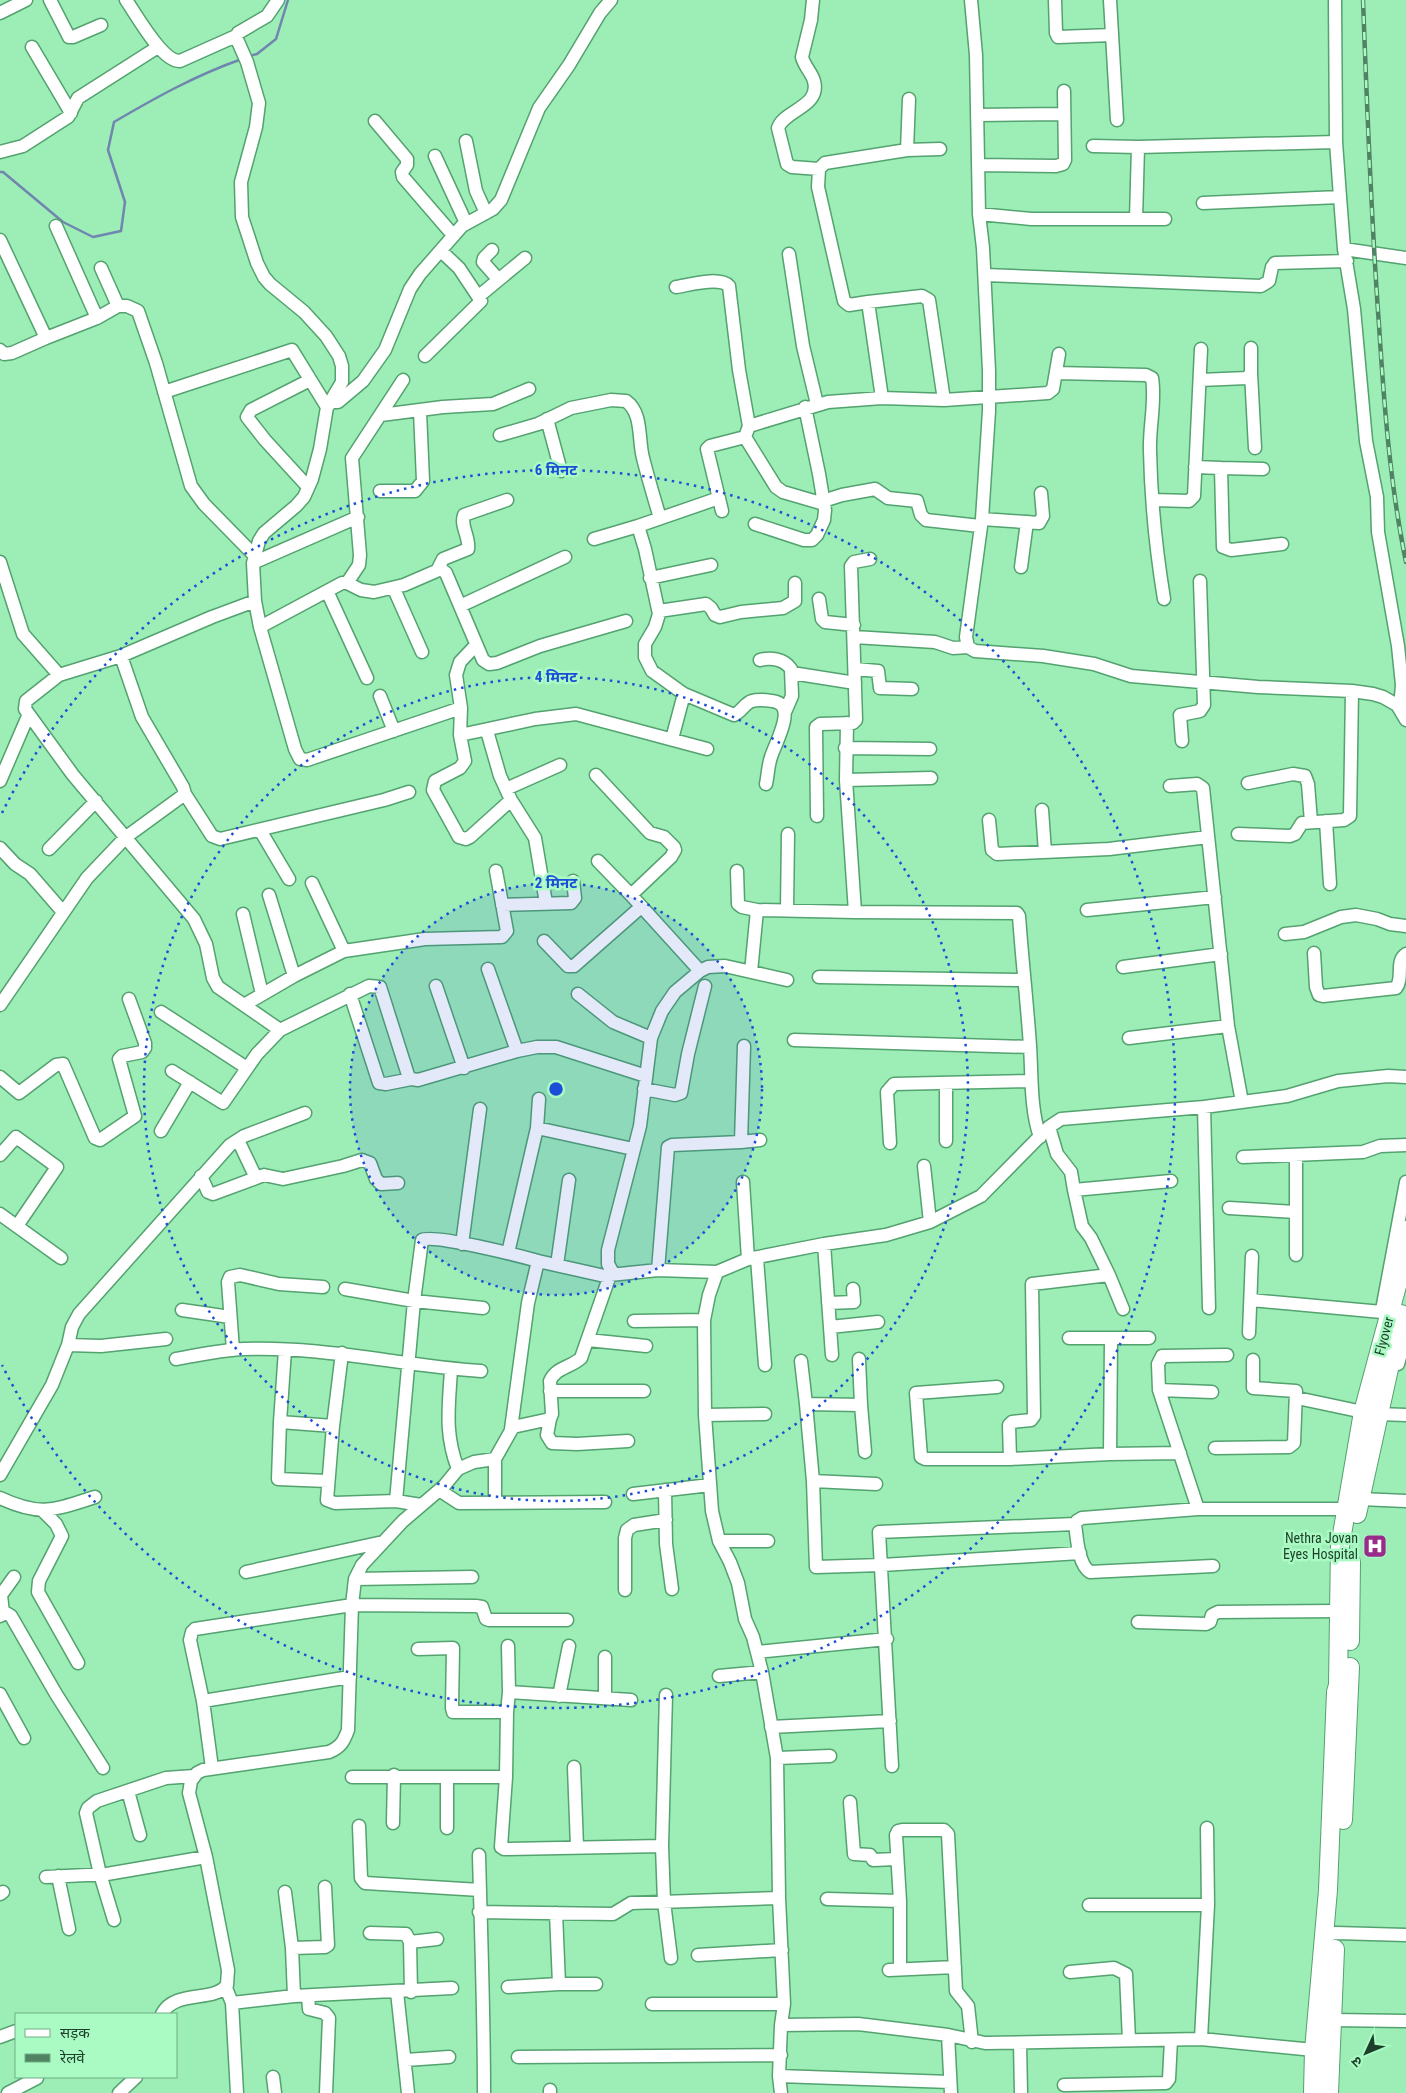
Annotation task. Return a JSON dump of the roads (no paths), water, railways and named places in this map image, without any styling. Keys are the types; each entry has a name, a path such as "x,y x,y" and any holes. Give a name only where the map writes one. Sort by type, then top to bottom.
{"highway":[{"name":"Flyover","path":"1353,1504 1398,1282 1406,1230"},
{"name":"Flyover","path":"1378,1385 1406,1294"},
{"path":"1329,2093 1331,2020 1330,1934 1336,1692 1338,1685 1340,1546 1353,1504"},
{"path":"1313,2093 1314,2050 1330,1934 1350,1686 1353,1504"}],"street":[{"path":"0,13 26,0"},
{"path":"50,0 69,37 101,25"},
{"path":"126,0 158,47 168,58 176,62 236,36 266,16 278,0"},
{"path":"330,404 341,400 363,381 385,350 410,288 453,236 466,223 494,209 501,200 539,108 569,65 600,13 611,0"},
{"path":"813,0 811,20 802,57 814,82 814,92 810,100 782,121 778,128 787,164 792,167 819,169"},
{"path":"968,647 966,637 967,623 981,523 989,397 985,276 979,214 977,115 971,0"},
{"path":"1055,0 1056,33 1058,37 1112,34"},
{"path":"1110,0 1117,120"},
{"path":"1335,0 1336,142 1340,197 1354,309 1366,442 1377,497 1378,532 1398,646 1402,685 1400,708"},
{"path":"236,36 259,103 254,136 241,182 242,217 257,263 264,277 304,312 326,336 339,356 343,373 342,382 330,404 320,449 304,497 296,506 264,532 254,559 255,601 260,626 295,749 300,759 307,760 460,708"},
{"path":"32,47 71,113"},
{"path":"0,152 23,146 68,118 78,98 158,47"},
{"path":"978,165 1056,166 1063,164 1065,160 1064,91"},
{"path":"908,150 909,99"},
{"path":"977,115 1064,114"},
{"path":"375,121 407,159 407,165 402,172 403,177 453,236"},
{"path":"466,141 476,191 486,213"},
{"path":"1093,146 1138,147 1336,142"},
{"path":"1136,219 1138,147"},
{"path":"940,149 908,150 825,163 819,169 818,187 844,301 849,305 922,296 928,298 944,400"},
{"path":"435,156 466,223"},
{"path":"1203,203 1340,197"},
{"path":"979,214 1031,219 1165,219"},
{"path":"56,226 98,318"},
{"path":"0,240 46,338"},
{"path":"492,250 484,258 483,262 498,279"},
{"path":"425,356 481,300 459,268 441,251"},
{"path":"755,524 804,540 812,540 817,535 824,520 811,406 789,254"},
{"path":"985,276 1261,286 1269,281 1272,267 1278,262 1346,255 1406,258"},
{"path":"479,296 525,258"},
{"path":"101,268 118,306"},
{"path":"676,287 717,281 725,282 729,286 747,431 776,488 783,492 823,503 853,492 875,489 888,498 917,501 921,515 926,520 981,523 1039,523 1042,519 1041,493"},
{"path":"868,302 882,398"},
{"path":"0,350 4,354 12,353 98,318 118,306 127,306 138,311 191,486 204,504 254,559"},
{"path":"1251,348 1256,448"},
{"path":"1154,500 1191,500 1194,496 1201,349"},
{"path":"164,392 290,350 294,352 310,380 330,404"},
{"path":"722,511 707,449 710,446 811,406 828,402 882,398 944,400 1051,392 1060,354"},
{"path":"1056,373 1146,375 1152,378 1150,449 1158,559 1164,599"},
{"path":"1200,380 1243,379 1251,374"},
{"path":"308,487 265,440 247,417 251,410 310,380"},
{"path":"260,626 327,591 347,583 356,569 360,560 352,458 403,380"},
{"path":"380,415 443,407 492,404 529,389"},
{"path":"500,435 531,427 570,408 611,400 628,402 635,412 642,456 660,518"},
{"path":"380,491 414,490 423,481 420,411"},
{"path":"546,419 561,471"},
{"path":"1195,467 1263,469"},
{"path":"1221,468 1224,547 1231,550 1282,544"},
{"path":"594,539 719,498"},
{"path":"347,583 367,592 394,589 438,569 443,559 468,549 469,544 462,522 464,515 507,500"},
{"path":"254,559 358,516"},
{"path":"1021,567 1026,522"},
{"path":"638,526 659,611 657,623 644,644 647,663 652,671 684,694 730,714 737,714 749,703 761,700 780,703 784,712"},
{"path":"460,606 565,558"},
{"path":"817,816 817,726 820,724 853,723 856,720 851,566 854,562 870,559"},
{"path":"0,562 23,634 60,675"},
{"path":"650,578 710,565"},
{"path":"438,569 446,573 482,660 493,664 540,646 626,620"},
{"path":"1182,741 1180,714 1202,710 1200,581"},
{"path":"659,611 706,604 711,608 715,616 720,617 741,612 783,608 795,601 795,583"},
{"path":"394,589 422,652"},
{"path":"327,591 367,678"},
{"path":"819,599 822,619 825,622 854,631 935,642 952,648 968,647 975,651 1043,656 1094,664 1131,676 1258,687 1352,691 1383,697 1400,708 1406,720"},
{"path":"255,601 212,617 121,656 60,675 26,702 25,709 28,716 96,801 194,919 206,944 213,978 218,987 280,1030"},
{"path":"476,645 465,655 457,668 460,735 464,764 438,779 433,787 459,837 466,839 470,837 509,794 560,765"},
{"path":"121,656 142,717 183,787 185,794 214,838 222,839 384,800 409,792"},
{"path":"760,660 782,661 789,666 792,673 792,696 784,712 781,733 769,762 766,784"},
{"path":"855,668 878,671 880,688 912,689"},
{"path":"792,673 856,683"},
{"path":"1238,834 1290,836 1295,834 1300,824 1344,820 1351,813 1352,691"},
{"path":"672,739 684,694"},
{"path":"380,696 394,731"},
{"path":"460,735 487,731 503,725 536,719 576,714 707,749"},
{"path":"1,772 14,753 28,716"},
{"path":"846,723 846,780 855,912"},
{"path":"487,731 500,776 535,838 546,903"},
{"path":"845,748 930,749"},
{"path":"1248,783 1293,774 1304,776 1308,784 1310,822"},
{"path":"596,775 650,833 664,837 675,850 631,895"},
{"path":"846,780 931,778"},
{"path":"1170,786 1197,784 1202,786 1216,897 1228,1026 1242,1102"},
{"path":"0,1005 88,878 126,837 185,794"},
{"path":"49,849 96,801"},
{"path":"1042,810 1044,852"},
{"path":"989,820 992,850 995,853 1109,849 1208,837"},
{"path":"1326,821 1330,884"},
{"path":"260,830 289,879"},
{"path":"787,910 788,834"},
{"path":"0,848 15,864 30,874 63,912"},
{"path":"598,861 700,971"},
{"path":"737,870 738,904 742,907 757,910 1017,912 1019,916 1030,1048 1031,1081 1037,1128 1045,1132 1057,1154 1071,1172 1082,1226 1094,1242 1123,1309"},
{"path":"244,1005 294,976 344,951 424,939 502,937 507,931 496,871"},
{"path":"502,905 573,902 575,898 573,881"},
{"path":"312,883 344,951"},
{"path":"269,894 294,976"},
{"path":"1088,910 1216,897"},
{"path":"544,941 568,966 574,966 641,907"},
{"path":"751,972 757,910"},
{"path":"242,914 262,994"},
{"path":"1285,934 1304,932 1341,917 1356,915 1406,926"},
{"path":"1314,953 1316,987 1319,995 1323,996 1396,988 1399,984 1401,958 1406,954"},
{"path":"1123,967 1221,954"},
{"path":"628,1441 577,1444 552,1443 547,1436 552,1414 550,1391 552,1376 557,1370 570,1366 581,1358 611,1275 608,1264 608,1250 640,1126 651,1038 662,1010 675,992 700,971 715,966 788,980"},
{"path":"488,969 517,1051"},
{"path":"819,978 1024,980"},
{"path":"172,1071 223,1103 257,1054 280,1030 369,986 380,987 408,1076 411,1080"},
{"path":"436,986 464,1068"},
{"path":"644,1090 675,1095 680,1093 705,986"},
{"path":"350,994 380,1083 418,1080 537,1047 556,1047 646,1076"},
{"path":"578,994 612,1022 651,1038"},
{"path":"0,1077 18,1092 56,1065 63,1064 94,1138 100,1140 135,1116 119,1059 122,1056 142,1052 145,1048 145,1043 129,999"},
{"path":"161,1012 247,1068"},
{"path":"1129,1038 1228,1026"},
{"path":"794,1040 1030,1048"},
{"path":"741,1142 744,1046"},
{"path":"396,1501 414,1301 422,1240 428,1238 462,1244 611,1275 658,1270 717,1272 753,1258 824,1244 886,1235 930,1222 980,1196 1045,1132 1061,1119 1204,1107 1287,1096 1338,1081 1388,1076 1406,1077"},
{"path":"890,1143 887,1092 891,1086 898,1083 946,1084 1031,1081"},
{"path":"161,1131 190,1082"},
{"path":"946,1084 946,1141"},
{"path":"508,1253 538,1128 539,1099"},
{"path":"1204,1107 1209,1308"},
{"path":"462,1244 480,1109"},
{"path":"0,1476 52,1385 68,1345 72,1327 79,1314 224,1151 238,1140 306,1112"},
{"path":"538,1128 633,1149"},
{"path":"0,1154 12,1139 16,1137 57,1167 17,1226"},
{"path":"238,1140 256,1178"},
{"path":"658,1270 667,1148 672,1145 760,1140"},
{"path":"1243,1157 1363,1152 1380,1146 1406,1145"},
{"path":"1296,1156 1296,1255"},
{"path":"201,1176 208,1192 213,1194 268,1175 283,1179 366,1160 372,1166 379,1182 382,1184 398,1183"},
{"path":"924,1166 930,1222"},
{"path":"557,1265 569,1180"},
{"path":"1074,1190 1170,1181"},
{"path":"743,1182 765,1365"},
{"path":"1371,1413 1366,1376 1382,1312 1406,1182"},
{"path":"1229,1208 1296,1212"},
{"path":"0,1214 60,1258"},
{"path":"824,1244 832,1355"},
{"path":"1249,1333 1252,1256"},
{"path":"495,1503 495,1459 511,1429 528,1303 538,1261"},
{"path":"717,1272 709,1294 704,1320 705,1415 712,1511 719,1541 738,1582 744,1619 757,1652 778,1758 779,1898 784,2004 781,2025 781,2093"},
{"path":"233,1350 228,1282 232,1275 279,1284 323,1286"},
{"path":"1010,1459 1009,1425 1012,1422 1031,1420 1034,1416 1030,1285 1035,1282 1109,1275"},
{"path":"828,1303 854,1302 853,1288"},
{"path":"345,1289 414,1301 483,1308"},
{"path":"1251,1300 1382,1312"},
{"path":"182,1310 230,1317"},
{"path":"634,1321 704,1320"},
{"path":"830,1327 878,1322"},
{"path":"1371,1413 1391,1390 1406,1336"},
{"path":"1070,1338 1148,1338"},
{"path":"68,1345 101,1346 166,1339"},
{"path":"1110,1454 1111,1339"},
{"path":"588,1340 646,1346"},
{"path":"176,1359 233,1350 285,1350 342,1354 409,1364 481,1371"},
{"path":"285,1350 278,1479 328,1481"},
{"path":"342,1354 327,1498 332,1503 396,1501 421,1505"},
{"path":"1198,1509 1159,1390 1158,1364 1162,1356 1227,1355"},
{"path":"858,1359 865,1452"},
{"path":"1215,1448 1291,1446 1294,1441 1297,1392 1294,1390 1253,1388 1253,1360"},
{"path":"801,1361 813,1481 816,1567 882,1566 1080,1553"},
{"path":"452,1369 448,1430 451,1450 458,1469"},
{"path":"998,1387 916,1392 920,1456 925,1459 1010,1459 1180,1453"},
{"path":"1159,1390 1212,1392"},
{"path":"550,1391 644,1391"},
{"path":"1297,1398 1371,1413 1406,1415"},
{"path":"806,1404 861,1405"},
{"path":"705,1415 765,1414"},
{"path":"511,1429 515,1426 550,1419"},
{"path":"280,1422 333,1426"},
{"path":"237,2093 232,2003 226,1988 228,1970 206,1857 189,1793 191,1781 194,1776 203,1770 212,1768 330,1752 338,1749 346,1740 348,1730 352,1605 355,1579 362,1565 403,1520 439,1490 458,1469 474,1462 495,1459"},
{"path":"813,1481 876,1484"},
{"path":"633,1494 710,1485"},
{"path":"439,1490 459,1503 605,1502"},
{"path":"665,1490 666,1544 672,1589"},
{"path":"0,1498 31,1509 43,1511 55,1510 95,1497"},
{"path":"892,1766 887,1639 878,1535 881,1531 1075,1524 1082,1518 1198,1509 1406,1501"},
{"path":"43,1511 62,1533 60,1541 39,1581 38,1592 78,1663"},
{"path":"625,1590 625,1538 627,1530 634,1525 666,1520"},
{"path":"1075,1524 1080,1553 1085,1568 1092,1572 1213,1566"},
{"path":"719,1541 768,1541"},
{"path":"246,1572 383,1542"},
{"path":"14,1577 1,1594 1,1615 6,1613 11,1616 56,1694 103,1768"},
{"path":"355,1579 472,1577"},
{"path":"212,1768 203,1701 190,1640 195,1629 352,1605 476,1606 482,1607 486,1619 489,1620 566,1620"},
{"path":"1138,1622 1206,1624 1211,1620 1212,1615 1218,1612 1338,1610"},
{"path":"757,1652 887,1639"},
{"path":"508,1646 509,1692 506,1712 506,1777 501,1847 504,1849 662,1846"},
{"path":"559,1696 569,1646"},
{"path":"418,1649 453,1648 452,1708 454,1712 506,1712"},
{"path":"605,1657 605,1698"},
{"path":"719,1676 762,1672"},
{"path":"203,1701 350,1677"},
{"path":"509,1692 631,1700"},
{"path":"0,1694 24,1738"},
{"path":"666,1695 662,1846 664,1902 671,1958"},
{"path":"771,1727 890,1721"},
{"path":"778,1758 830,1756"},
{"path":"574,1767 577,1847"},
{"path":"114,1920 100,1874 87,1810 97,1801 166,1778 194,1776"},
{"path":"393,1823 394,1776"},
{"path":"352,1777 506,1777"},
{"path":"447,1778 447,1828"},
{"path":"128,1791 140,1835"},
{"path":"850,1802 854,1854 870,1855 873,1860 897,1859"},
{"path":"359,1826 361,1878 365,1883 480,1890"},
{"path":"1201,2039 1208,1905 1207,1828"},
{"path":"955,1967 895,1969 900,1901 896,1837 898,1831 942,1830 947,1832 955,1967 956,1991 968,2006 972,2042"},
{"path":"479,1855 479,1912 484,2012 484,2093"},
{"path":"69,1929 52,1876 100,1874 206,1857"},
{"path":"292,1948 325,1947 328,1945 325,1887"},
{"path":"285,1892 292,1948 294,1996"},
{"path":"479,1912 612,1914 631,1903 779,1898"},
{"path":"827,1899 900,1901"},
{"path":"1088,1905 1208,1905"},
{"path":"556,1913 559,1984"},
{"path":"370,1933 406,1934 410,1942 410,1992"},
{"path":"1330,1934 1406,1935"},
{"path":"410,1942 437,1939"},
{"path":"698,1955 782,1950"},
{"path":"1070,1972 1114,1968 1126,1974 1129,2040"},
{"path":"508,1987 596,1984"},
{"path":"163,2013 176,2002 187,1998 206,1996 226,1988"},
{"path":"232,2003 294,1996 410,1992 452,1988"},
{"path":"397,1992 406,2060 408,2093"},
{"path":"308,1996 309,2009 321,2011 328,2015 329,2018 326,2093"},
{"path":"652,2004 784,2004"},
{"path":"1331,2020 1406,2021"},
{"path":"781,2025 858,2024 948,2035 972,2042 1020,2043 1201,2039 1314,2050"},
{"path":"0,2037 15,2032"},
{"path":"780,2076 951,2088 948,2035"},
{"path":"1064,2085 1166,2083 1172,2040"},
{"path":"1020,2043 1021,2093"},
{"path":"518,2057 781,2055"},
{"path":"406,2060 449,2057"},
{"path":"273,2077 275,2093"},
{"path":"8,2093 37,2078"}],"waterway":[{"path":"249,56 257,54 276,39 288,0"},
{"path":"0,172 3,172 63,222 93,237 121,231 125,202 108,150 114,122 192,80 242,59"}],"railway":[{"path":"1363,0 1371,203 1383,385 1388,444 1400,533 1406,562"}],"place":[{"name":"Nethra Jovan Eyes Hospital","path":"1375,1546"}]}
